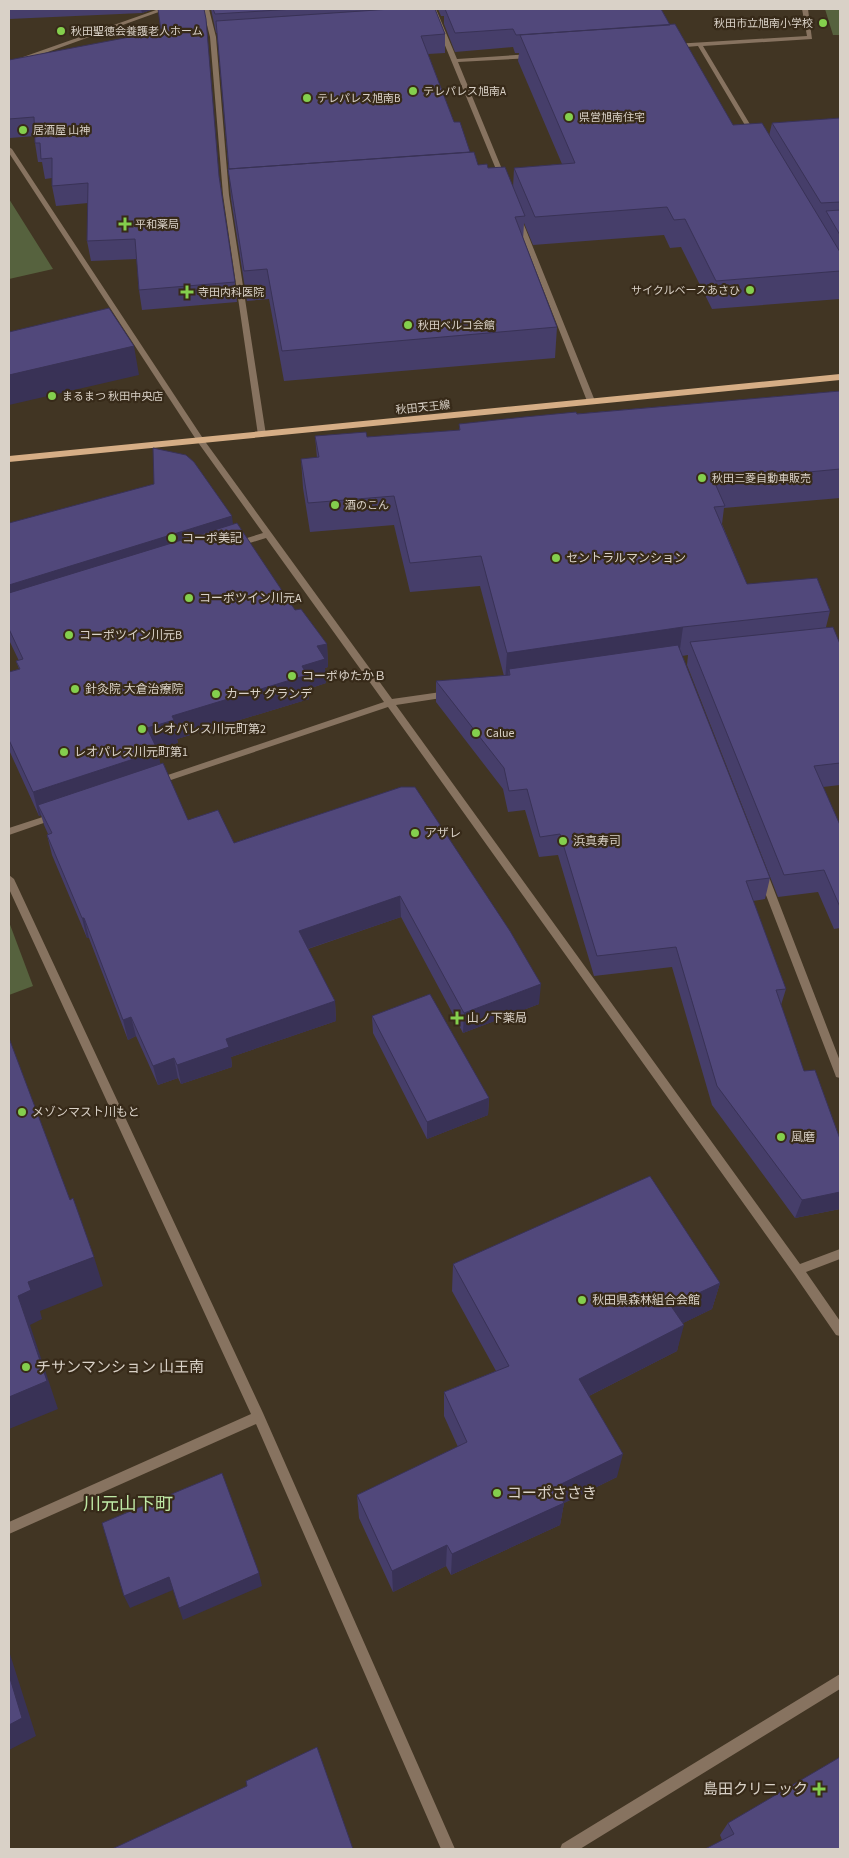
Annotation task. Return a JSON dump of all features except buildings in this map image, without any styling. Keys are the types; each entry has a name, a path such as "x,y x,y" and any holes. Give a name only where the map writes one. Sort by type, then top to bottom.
{"main road":[{"name":"秋田天王線","path":"9,459 840,378"}],"street":[{"path":"9,64 164,9"},
{"path":"206,9 213,37 226,196 262,435"},
{"path":"433,9 505,184"},
{"path":"663,47 810,38 805,9"},
{"path":"427,21 446,20"},
{"path":"213,37 223,36"},
{"path":"700,45 757,141"},
{"path":"454,61 540,56"},
{"path":"9,149 201,441 840,1331"},
{"path":"491,176 501,175"},
{"path":"226,196 236,195"},
{"path":"515,211 591,401"},
{"path":"232,546 269,534"},
{"path":"148,784 389,702 457,693"},
{"path":"9,832 64,813"},
{"path":"761,870 840,1074"},
{"path":"9,879 259,1417 448,1849"},
{"path":"798,1270 840,1254"},
{"path":"9,1528 259,1417"},
{"path":"567,1849 840,1681"}],"green space":[{"path":"825,9 840,9 840,35 833,35"},
{"path":"9,199 53,269 9,279"},
{"path":"9,922 33,986 9,995"}],"place":[{"name":"秋田市立旭南小学校","path":"823,23"},
{"name":"秋田聖徳会養護老人ホーム","path":"61,31"},
{"name":"テレパレス旭南A","path":"413,91"},
{"name":"テレパレス旭南B","path":"307,98"},
{"name":"県営旭南住宅","path":"569,117"},
{"name":"居酒屋 山神","path":"23,130"},
{"name":"平和薬局","path":"125,224"},
{"name":"サイクルベースあさひ","path":"750,290"},
{"name":"寺田内科医院","path":"187,292"},
{"name":"秋田ベルコ会館","path":"408,325"},
{"name":"まるまつ 秋田中央店","path":"52,396"},
{"name":"秋田三菱自動車販売","path":"702,478"},
{"name":"酒のこん","path":"335,505"},
{"name":"コーポ美記","path":"172,538"},
{"name":"セントラルマンション","path":"556,558"},
{"name":"コーポツイン川元A","path":"189,598"},
{"name":"コーポツイン川元B","path":"69,635"},
{"name":"コーポゆたかＢ","path":"292,676"},
{"name":"針灸院 大倉治療院","path":"75,689"},
{"name":"カーサ グランデ","path":"216,694"},
{"name":"レオパレス川元町第2","path":"142,729"},
{"name":"Calue","path":"476,733"},
{"name":"レオパレス川元町第1","path":"64,752"},
{"name":"アザレ","path":"415,833"},
{"name":"浜真寿司","path":"563,841"},
{"name":"山ノ下薬局","path":"457,1018"},
{"name":"メゾンマスト川もと","path":"22,1112"},
{"name":"風磨","path":"781,1137"},
{"name":"秋田県森林組合会館","path":"582,1300"},
{"name":"チサンマンション 山王南","path":"26,1367"},
{"name":"コーポささき","path":"497,1493"},
{"name":"島田クリニック","path":"819,1789"}],"district":[{"name":"川元山下町","path":"128,1504"}]}
